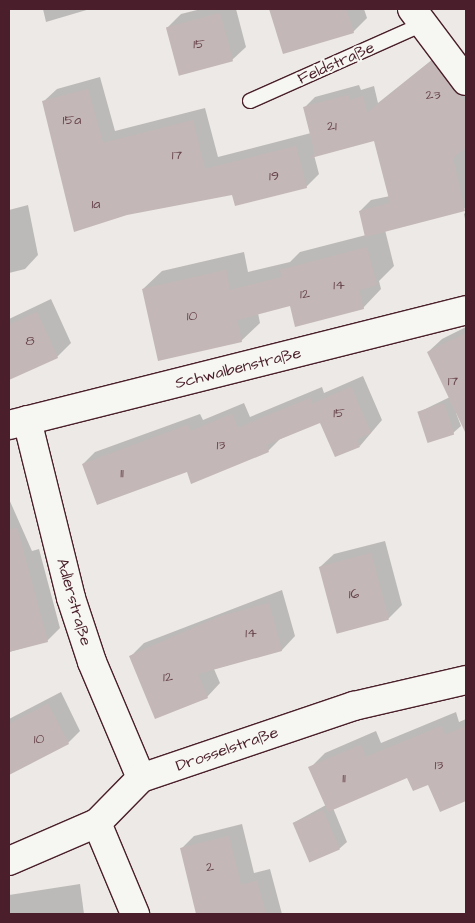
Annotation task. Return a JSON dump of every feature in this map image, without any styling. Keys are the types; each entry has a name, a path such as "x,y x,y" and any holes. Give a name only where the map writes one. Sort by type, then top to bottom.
{"street":[{"name":"Feldstraße","path":"417,17 462,68"},
{"name":"Schwalbenstraße","path":"18,423 466,310"},
{"name":"Adlerstraße","path":"18,423 92,662 141,778"},
{"name":"Drosselstraße","path":"9,861 97,823 141,778 354,706 466,680"},
{"path":"97,823 135,914"}],"lane":[{"name":"Feldstraße","path":"250,101 417,17"}],"building":[{"path":"269,9 346,9 354,33 283,54"},
{"path":"220,13 233,61 179,76 166,27"},
{"path":"431,61 466,103 466,147 453,158 465,211 365,237 359,211 390,203 374,141 311,158 315,154 303,107 348,95 350,100 363,96 367,113"},
{"path":"88,89 103,143 193,120 205,169 296,146 307,188 235,206 232,195 127,215 74,232 42,101"},
{"path":"367,247 377,285 359,290 364,309 295,327 290,306 237,320 242,342 158,361 142,289 226,270 230,290 282,277 280,270"},
{"path":"37,312 58,358 9,380 9,325"},
{"path":"466,333 466,434 427,352"},
{"path":"351,387 371,433 357,439 360,447 335,457 320,423 266,445 269,452 191,484 187,472 97,505 82,464 188,425 191,431 232,414 238,428 310,398 312,404"},
{"path":"444,403 454,434 428,443 417,412"},
{"path":"17,528 48,642 9,652 9,530"},
{"path":"371,553 389,620 337,634 319,567"},
{"path":"269,603 282,651 198,674 208,698 155,719 129,656 221,616"},
{"path":"48,704 69,744 9,775 9,724"},
{"path":"441,726 445,735 466,726 466,801 440,812 428,785 413,791 407,778 328,812 308,767 361,745 366,757"},
{"path":"323,810 340,850 309,862 293,823"},
{"path":"229,836 241,885 257,881 266,914 196,914 180,848"}]}
